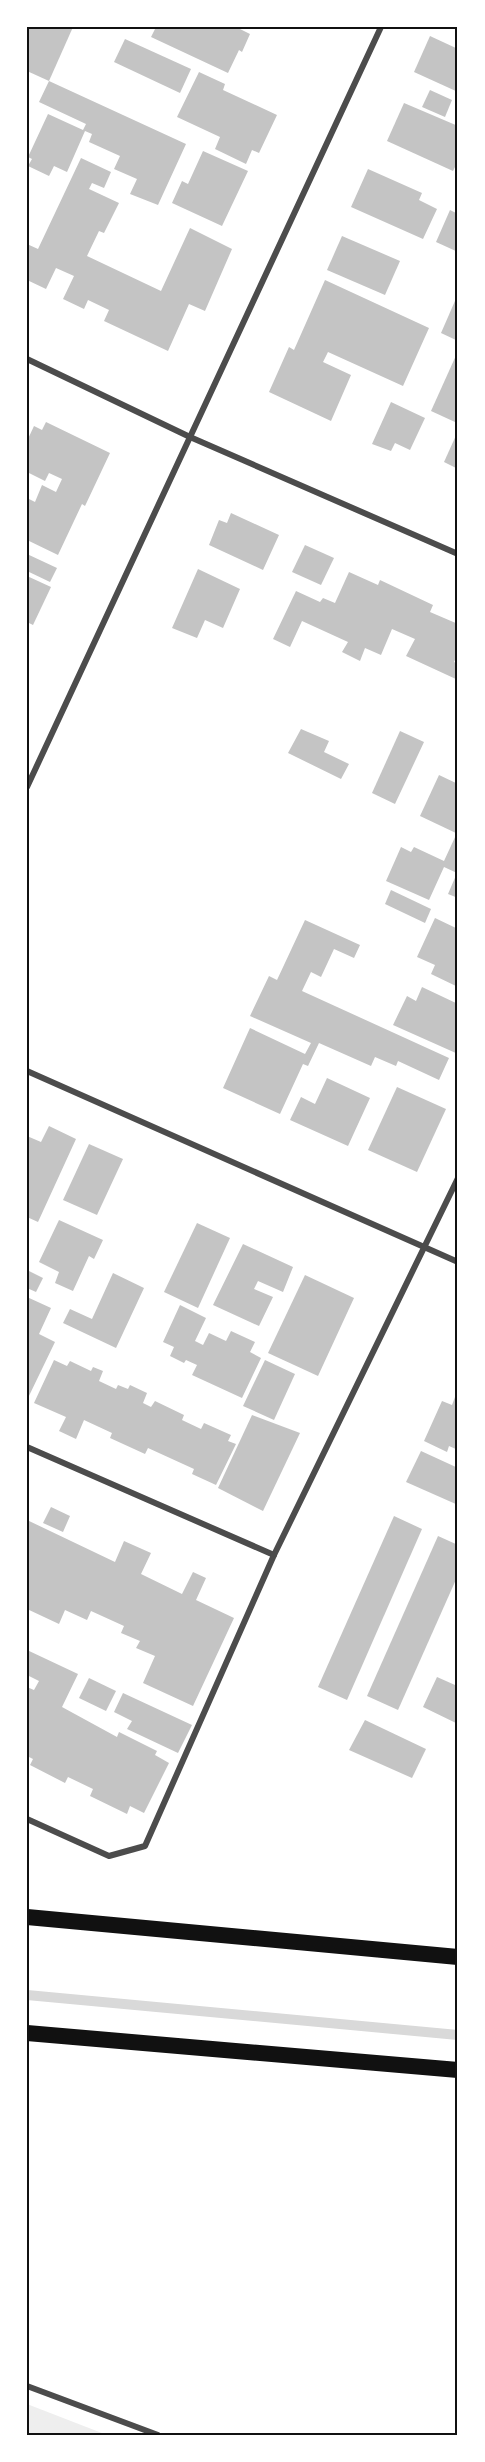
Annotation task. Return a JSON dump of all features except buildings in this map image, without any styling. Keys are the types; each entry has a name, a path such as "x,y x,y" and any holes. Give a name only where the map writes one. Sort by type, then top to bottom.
{"highway":[{"path":"27,1917 458,1957"},
{"path":"27,2033 458,2070"}],"street":[{"path":"27,787 381,27"},
{"path":"27,359 190,437 458,554"},
{"path":"27,1071 458,1262"},
{"path":"27,1819 109,1856 145,1846 274,1555 458,1178"},
{"path":"27,1448 274,1555"},
{"path":"27,2386 158,2435"}],"shaded area":[{"path":"27,2404 107,2435 27,2435"}],"waterway":[{"path":"27,1995 458,2035"}]}
